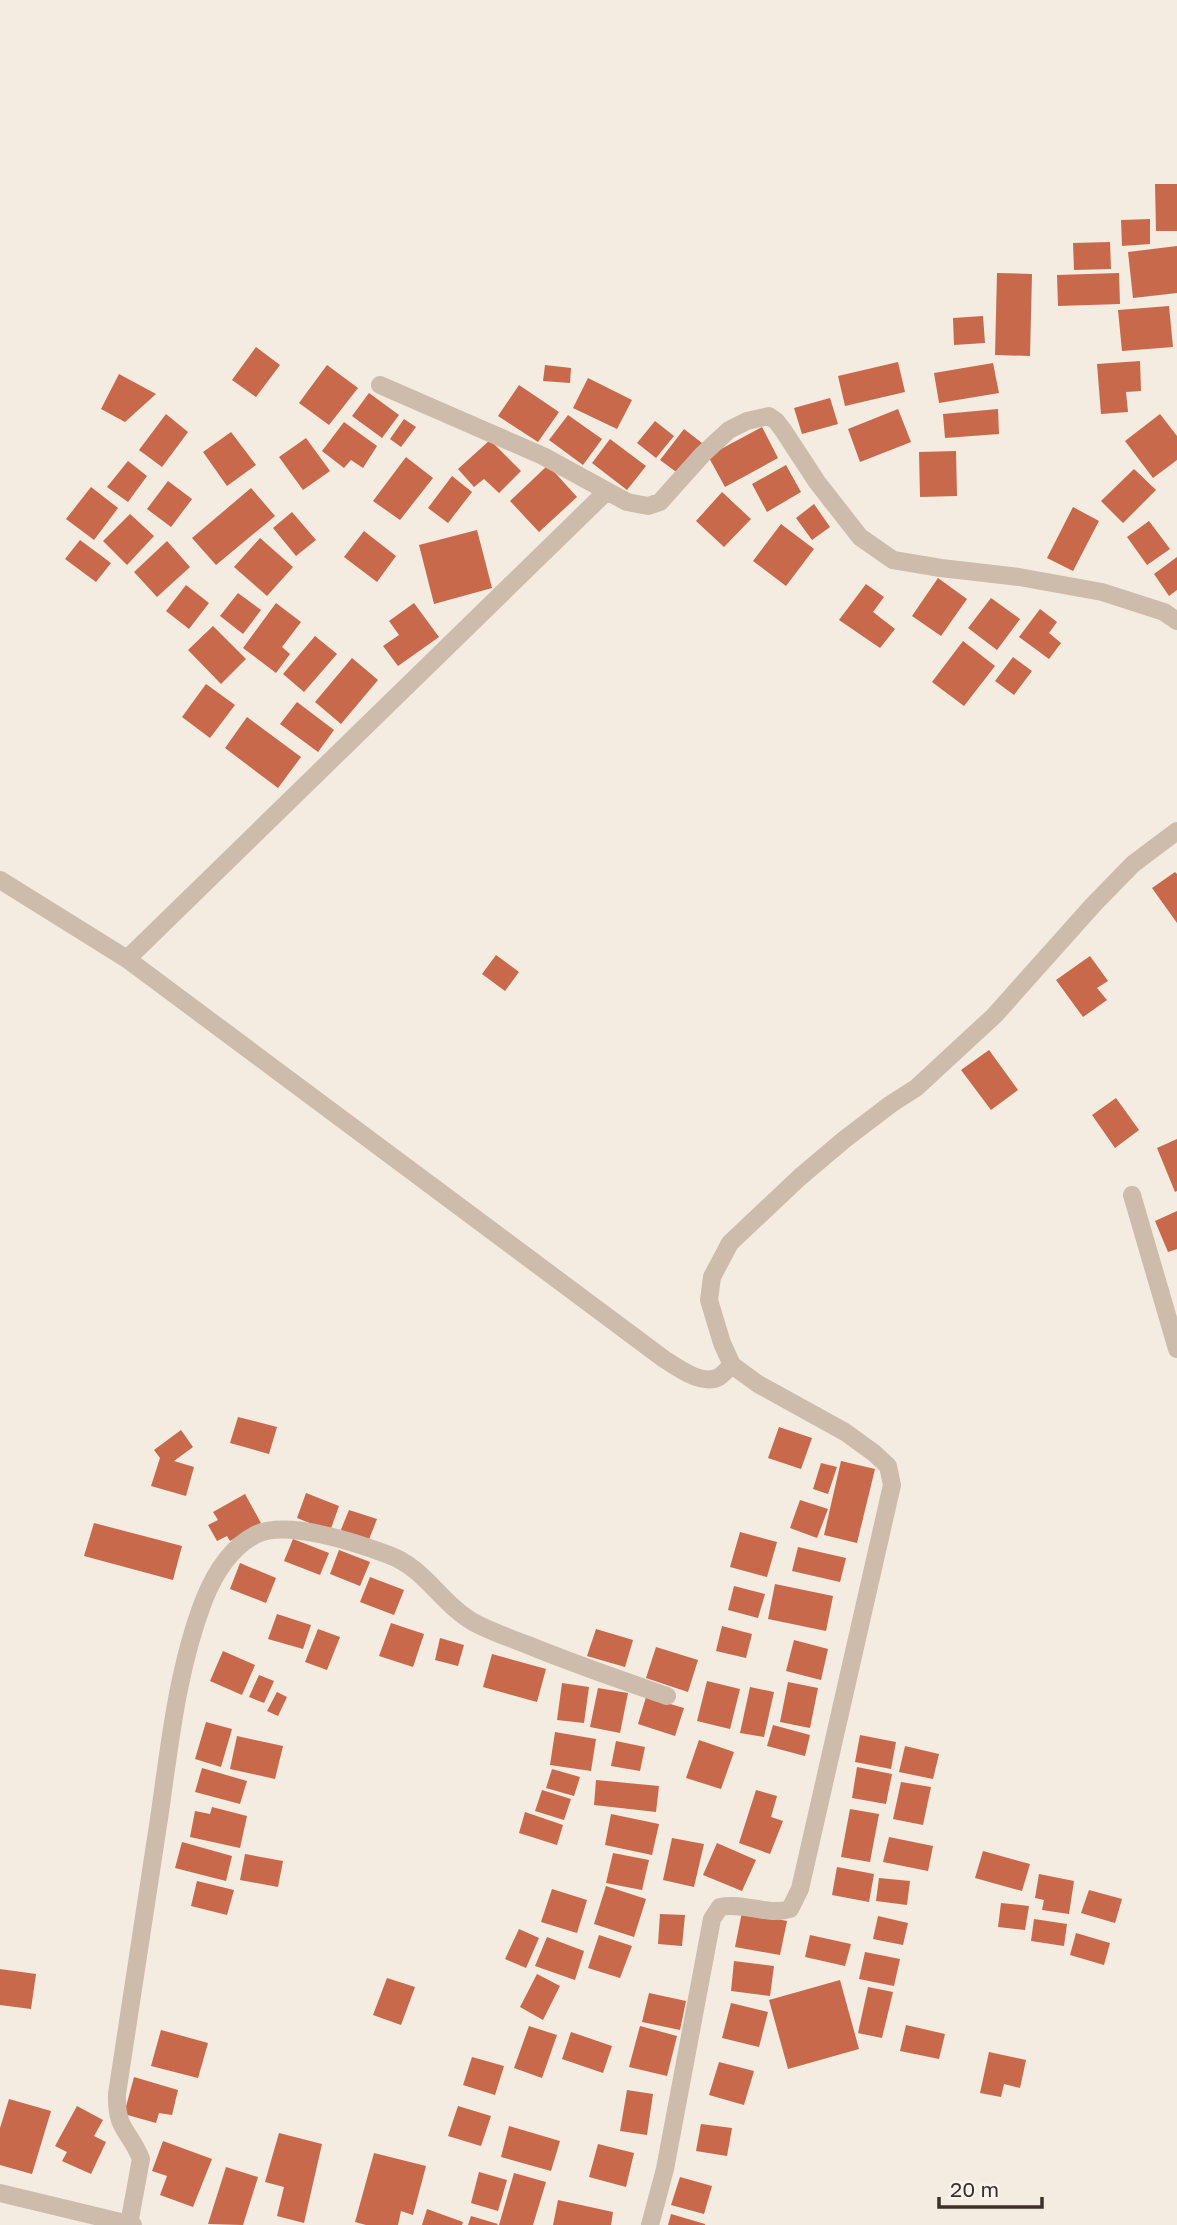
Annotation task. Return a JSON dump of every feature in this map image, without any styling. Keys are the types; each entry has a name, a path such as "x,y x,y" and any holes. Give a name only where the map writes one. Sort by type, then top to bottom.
{"street":[{"path":"380,385 542,456 628,502 648,506 660,502 714,442 747,421 769,416 783,430 817,482 860,537 893,560 1019,577 1102,592 1164,612 1177,621"},
{"path":"127,959 606,492"},
{"path":"650,2225 665,2169 710,1929 716,1910 720,1906 730,1905 781,1912 790,1909 800,1889 892,1485 888,1466 874,1452 845,1432 758,1384 732,1365 709,1300 712,1277 730,1243 845,1139 916,1088 994,1016 1133,864 1177,831"},
{"path":"0,880 127,959 664,1359 707,1380 718,1377 732,1365"},
{"path":"1132,1195 1177,1349"},
{"path":"0,2193 131,2225 141,2159 122,2129 116,2109 117,2094 177,1701 194,1631 218,1570 232,1554 258,1533 299,1530 391,1555 422,1575 450,1605 473,1622 582,1667 667,1696"}],"building":[{"path":"1155,184 1177,184 1177,231 1156,231"},
{"path":"1150,219 1150,244 1122,246 1121,220"},
{"path":"1110,242 1111,269 1074,270 1073,243"},
{"path":"1177,246 1177,293 1133,298 1128,252"},
{"path":"997,273 1032,274 1030,356 995,355"},
{"path":"1119,273 1120,304 1058,306 1057,275"},
{"path":"1169,306 1173,347 1122,351 1118,310"},
{"path":"983,316 985,343 954,345 953,318"},
{"path":"256,347 280,365 256,397 232,380"},
{"path":"1140,361 1141,391 1126,392 1128,412 1101,414 1097,364"},
{"path":"898,362 905,392 845,406 838,376"},
{"path":"993,363 999,393 939,403 934,373"},
{"path":"327,365 358,388 329,425 299,403"},
{"path":"545,365 571,368 570,383 543,381"},
{"path":"119,374 156,394 125,422 101,409"},
{"path":"588,378 632,400 617,429 573,408"},
{"path":"519,385 559,412 538,442 498,416"},
{"path":"369,393 399,415 382,438 352,416"},
{"path":"830,398 838,424 802,434 794,408"},
{"path":"898,409 911,442 860,462 848,429"},
{"path":"998,409 999,434 945,438 943,414"},
{"path":"166,414 188,432 162,467 139,450"},
{"path":"1160,414 1177,436 1177,460 1153,478 1125,441"},
{"path":"568,415 602,439 583,465 549,440"},
{"path":"404,419 416,427 401,447 390,439"},
{"path":"655,421 674,436 656,458 637,443"},
{"path":"344,422 377,446 363,468 351,460 344,468 322,451"},
{"path":"762,427 778,458 725,487 708,456"},
{"path":"684,429 702,443 679,474 660,460"},
{"path":"231,432 256,465 227,486 203,452"},
{"path":"306,438 330,471 303,490 279,457"},
{"path":"610,439 646,466 627,490 592,463"},
{"path":"490,440 521,471 499,493 484,479 474,487 458,469"},
{"path":"956,451 957,496 920,497 919,452"},
{"path":"406,457 433,478 400,520 373,501"},
{"path":"128,461 147,476 128,502 107,487"},
{"path":"548,465 577,497 539,532 510,501"},
{"path":"786,465 801,492 767,512 752,484"},
{"path":"1134,469 1156,490 1123,523 1101,501"},
{"path":"452,476 472,492 448,523 428,508"},
{"path":"168,481 192,499 171,527 147,509"},
{"path":"91,487 118,508 94,540 66,519"},
{"path":"251,488 275,516 216,565 192,538"},
{"path":"722,492 751,519 724,547 696,521"},
{"path":"814,504 830,527 812,540 796,518"},
{"path":"1073,507 1099,521 1073,571 1047,558"},
{"path":"292,512 316,540 296,556 273,528"},
{"path":"130,514 154,536 127,565 103,541"},
{"path":"1149,521 1170,549 1147,565 1127,537"},
{"path":"781,524 814,549 786,586 753,561"},
{"path":"477,530 492,588 434,604 419,545"},
{"path":"364,531 396,556 377,582 344,557"},
{"path":"260,538 293,567 267,596 234,567"},
{"path":"80,540 111,563 96,582 65,559"},
{"path":"167,541 190,567 157,597 134,572"},
{"path":"1177,557 1177,590 1169,596 1154,574"},
{"path":"938,578 967,599 941,636 912,616"},
{"path":"866,584 884,597 873,612 895,629 880,648 839,620"},
{"path":"186,585 209,603 189,629 166,611"},
{"path":"238,593 261,610 243,634 220,616"},
{"path":"991,598 1020,619 997,650 968,628"},
{"path":"276,603 301,622 282,647 290,654 276,673 243,648"},
{"path":"414,603 439,637 398,666 383,646 399,635 389,621"},
{"path":"1040,609 1057,622 1049,633 1061,643 1049,659 1019,637"},
{"path":"213,626 246,659 221,684 188,650"},
{"path":"315,636 337,654 304,692 283,674"},
{"path":"963,641 995,666 964,706 932,682"},
{"path":"1013,657 1032,671 1014,695 995,681"},
{"path":"352,658 378,680 341,724 315,702"},
{"path":"206,684 235,705 210,738 182,717"},
{"path":"297,702 334,730 318,752 280,724"},
{"path":"247,717 301,757 278,788 225,748"},
{"path":"1175,872 1177,874 1177,923 1152,888"},
{"path":"496,955 519,972 505,991 482,974"},
{"path":"1090,956 1108,981 1097,988 1107,1000 1083,1017 1056,980"},
{"path":"989,1050 1018,1090 991,1110 961,1070"},
{"path":"1116,1098 1139,1130 1115,1148 1092,1115"},
{"path":"1177,1139 1177,1191 1175,1192 1157,1148"},
{"path":"1177,1211 1177,1249 1168,1252 1155,1221"},
{"path":"238,1417 277,1427 269,1454 230,1443"},
{"path":"779,1427 812,1438 801,1469 768,1458"},
{"path":"181,1430 193,1447 174,1461 194,1467 186,1496 151,1486 160,1458 154,1450"},
{"path":"841,1461 875,1469 857,1543 824,1535"},
{"path":"821,1463 837,1467 828,1494 813,1489"},
{"path":"306,1493 339,1506 330,1531 297,1518"},
{"path":"245,1494 261,1523 230,1541 227,1536 217,1541 208,1525 218,1520 213,1512"},
{"path":"800,1500 828,1509 817,1538 790,1528"},
{"path":"349,1510 377,1519 368,1542 340,1532"},
{"path":"94,1523 182,1546 173,1580 84,1556"},
{"path":"740,1532 777,1542 767,1577 730,1567"},
{"path":"293,1539 329,1553 320,1575 284,1561"},
{"path":"798,1547 846,1558 840,1582 792,1571"},
{"path":"339,1550 370,1562 360,1586 330,1574"},
{"path":"240,1563 276,1578 266,1603 230,1589"},
{"path":"370,1577 404,1590 394,1615 360,1602"},
{"path":"775,1584 833,1596 826,1631 768,1619"},
{"path":"734,1586 765,1594 758,1618 728,1610"},
{"path":"277,1614 311,1625 303,1649 268,1639"},
{"path":"391,1623 424,1634 413,1667 379,1656"},
{"path":"722,1626 752,1634 746,1658 716,1651"},
{"path":"318,1629 340,1637 327,1670 305,1662"},
{"path":"596,1629 633,1640 625,1667 587,1656"},
{"path":"440,1638 464,1645 458,1666 435,1660"},
{"path":"794,1640 828,1649 821,1680 786,1671"},
{"path":"656,1647 698,1660 688,1692 646,1678"},
{"path":"223,1651 255,1665 242,1695 210,1681"},
{"path":"492,1654 546,1669 537,1702 483,1687"},
{"path":"259,1675 274,1681 264,1703 249,1697"},
{"path":"707,1681 740,1689 730,1729 697,1721"},
{"path":"788,1682 818,1688 810,1728 780,1722"},
{"path":"562,1683 589,1687 584,1723 557,1720"},
{"path":"750,1687 774,1692 764,1737 740,1733"},
{"path":"598,1688 628,1693 620,1733 590,1727"},
{"path":"277,1692 287,1697 278,1716 267,1711"},
{"path":"646,1697 684,1708 675,1736 638,1724"},
{"path":"206,1722 232,1729 221,1767 195,1759"},
{"path":"773,1725 810,1735 805,1756 767,1746"},
{"path":"555,1732 596,1739 591,1771 550,1765"},
{"path":"860,1735 896,1742 891,1769 855,1762"},
{"path":"237,1736 283,1746 275,1779 230,1769"},
{"path":"699,1740 734,1752 721,1789 686,1778"},
{"path":"616,1741 645,1747 640,1771 611,1766"},
{"path":"905,1746 939,1754 933,1779 899,1772"},
{"path":"857,1767 892,1774 886,1804 852,1798"},
{"path":"202,1768 247,1781 240,1804 195,1792"},
{"path":"552,1769 580,1777 574,1796 546,1788"},
{"path":"596,1780 659,1786 656,1812 594,1805"},
{"path":"901,1782 931,1787 923,1825 893,1819"},
{"path":"542,1790 571,1799 564,1820 535,1811"},
{"path":"756,1790 777,1796 771,1817 783,1821 770,1854 739,1843"},
{"path":"212,1807 247,1816 240,1848 190,1837 195,1811 210,1814"},
{"path":"850,1809 879,1814 870,1862 841,1857"},
{"path":"525,1812 563,1825 557,1845 519,1833"},
{"path":"611,1814 659,1824 652,1855 605,1845"},
{"path":"889,1837 933,1846 928,1871 883,1862"},
{"path":"672,1838 704,1844 694,1887 663,1880"},
{"path":"182,1842 232,1856 226,1881 175,1868"},
{"path":"717,1843 756,1860 742,1891 703,1875"},
{"path":"983,1851 1030,1864 1022,1891 975,1878"},
{"path":"613,1853 649,1860 642,1890 606,1883"},
{"path":"245,1854 283,1861 278,1887 240,1880"},
{"path":"837,1867 874,1874 869,1902 832,1895"},
{"path":"1039,1874 1074,1881 1069,1914 1042,1910 1044,1900 1035,1898"},
{"path":"879,1878 910,1881 907,1905 876,1901"},
{"path":"197,1881 234,1890 227,1915 191,1906"},
{"path":"606,1886 646,1899 634,1937 594,1924"},
{"path":"552,1889 587,1900 577,1933 541,1922"},
{"path":"1089,1890 1122,1899 1115,1923 1081,1913"},
{"path":"1001,1903 1029,1906 1025,1930 998,1927"},
{"path":"742,1912 787,1921 780,1955 735,1947"},
{"path":"660,1914 685,1915 682,1946 658,1944"},
{"path":"878,1916 908,1923 903,1945 873,1939"},
{"path":"1034,1919 1067,1924 1064,1946 1031,1941"},
{"path":"519,1929 539,1938 526,1968 505,1959"},
{"path":"1076,1933 1110,1943 1104,1965 1070,1955"},
{"path":"599,1935 632,1946 620,1978 588,1968"},
{"path":"810,1935 851,1944 845,1966 805,1957"},
{"path":"547,1937 584,1951 575,1980 535,1966"},
{"path":"865,1952 900,1959 894,1986 859,1979"},
{"path":"734,1961 774,1966 770,1996 731,1991"},
{"path":"0,1969 36,1974 31,2009 0,2005"},
{"path":"537,1974 560,1986 543,2020 520,2007"},
{"path":"387,1978 415,1987 401,2025 373,2015"},
{"path":"840,1980 859,2049 788,2069 769,2000"},
{"path":"868,1987 893,1992 882,2038 858,2033"},
{"path":"649,1993 686,2001 680,2030 642,2022"},
{"path":"731,2003 768,2012 759,2047 722,2038"},
{"path":"906,2025 945,2034 939,2059 900,2051"},
{"path":"529,2026 557,2035 542,2078 514,2068"},
{"path":"640,2026 677,2036 667,2076 629,2067"},
{"path":"161,2030 208,2043 198,2078 151,2066"},
{"path":"571,2032 612,2046 603,2073 562,2059"},
{"path":"989,2052 1026,2060 1020,2088 1004,2084 1001,2097 980,2093"},
{"path":"472,2057 504,2066 495,2095 463,2085"},
{"path":"719,2062 754,2071 744,2105 709,2095"},
{"path":"134,2077 178,2090 172,2115 159,2113 156,2123 124,2114"},
{"path":"627,2090 653,2094 647,2135 620,2131"},
{"path":"9,2099 51,2111 32,2174 0,2165 0,2128"},
{"path":"77,2106 103,2120 94,2136 106,2142 91,2174 62,2161 67,2152 55,2146"},
{"path":"458,2106 491,2116 481,2146 448,2136"},
{"path":"701,2124 732,2128 727,2156 696,2151"},
{"path":"509,2126 560,2141 551,2171 501,2157"},
{"path":"279,2133 322,2144 304,2223 277,2216 284,2187 265,2182"},
{"path":"163,2141 212,2159 193,2207 160,2195 167,2176 152,2171"},
{"path":"598,2144 634,2153 626,2187 589,2177"},
{"path":"374,2153 426,2166 413,2215 401,2211 398,2225 366,2225 355,2222"},
{"path":"226,2167 258,2177 243,2225 208,2224"},
{"path":"479,2172 507,2180 498,2211 471,2203"},
{"path":"514,2173 546,2182 533,2225 499,2225"},
{"path":"680,2177 712,2186 704,2214 671,2205"},
{"path":"558,2200 613,2212 611,2225 553,2225"},
{"path":"427,2209 463,2222 462,2225 422,2225"},
{"path":"671,2214 705,2224 705,2225 668,2225"},
{"path":"471,2216 498,2224 468,2225"}]}
